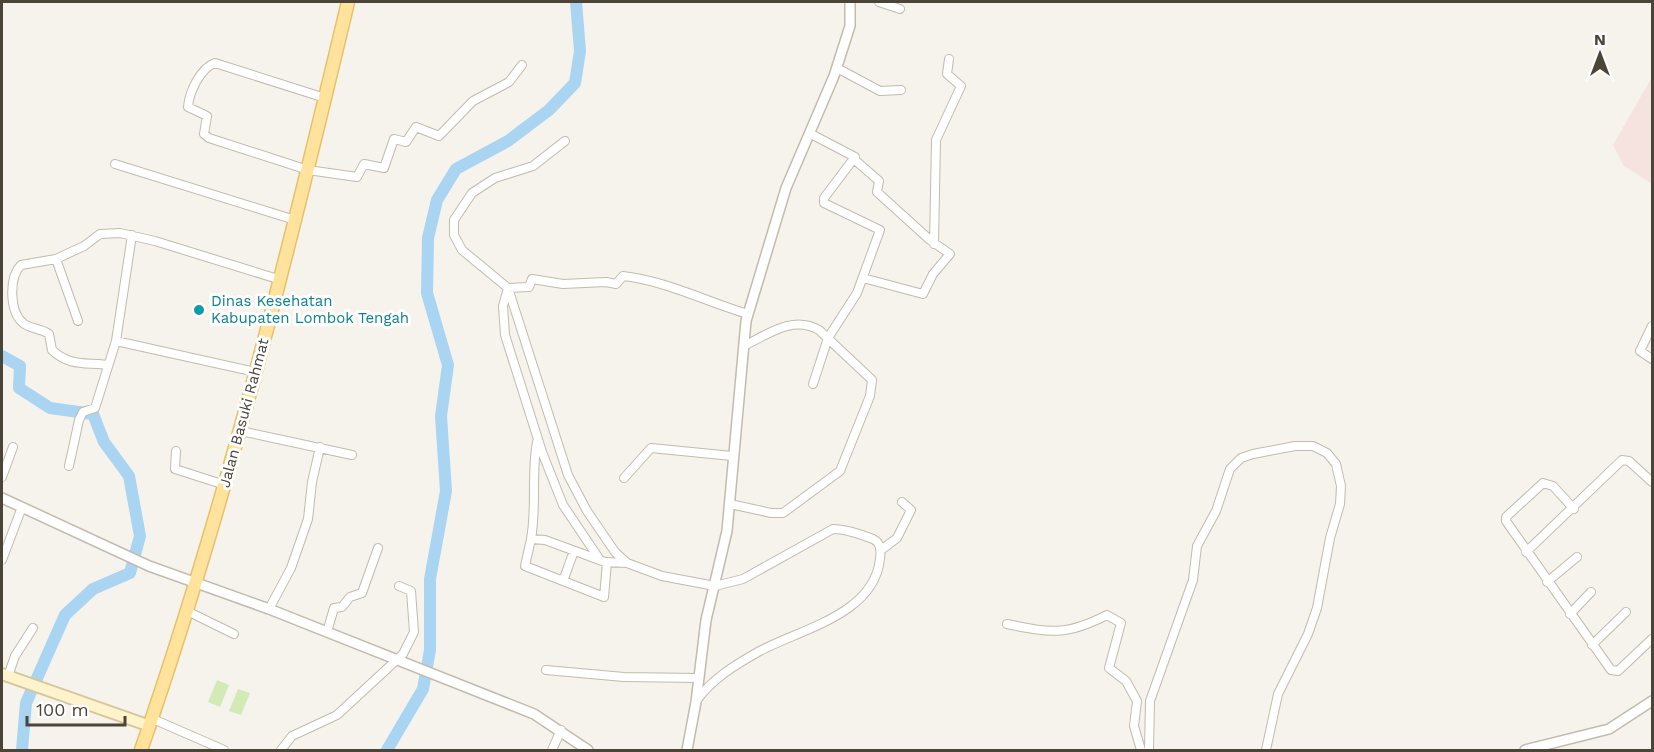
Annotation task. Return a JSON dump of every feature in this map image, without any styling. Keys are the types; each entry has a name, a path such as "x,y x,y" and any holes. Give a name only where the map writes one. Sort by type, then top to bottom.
{"main road":[{"name":"Jalan Basuki Rahmat","path":"141,750 196,585 241,431 281,280 348,2"},
{"path":"5,675 151,722"}],"street":[{"path":"687,750 697,700 706,620 730,504 732,456 748,314 782,201 837,68 850,26 850,2"},
{"path":"879,2 900,9"},
{"path":"934,244 936,140 961,86 947,74 949,59"},
{"path":"325,98 214,63 194,86 188,108 200,110 207,116 204,130 207,137 308,170 357,177 364,164 384,168 395,138 405,142 417,127 439,136 473,101 509,82 522,65"},
{"path":"837,68 880,91 901,90"},
{"path":"811,134 854,155 855,160 879,182 877,192 934,244 950,254 933,274 923,294 863,278"},
{"path":"565,141 533,166 495,178 482,185 463,202 454,220 454,236 462,250 508,288 572,484 611,545 627,563"},
{"path":"813,384 828,339 844,316 863,278 880,229 826,205 823,200 855,160"},
{"path":"114,164 295,220"},
{"path":"108,365 83,365 67,361 52,350 49,334 28,327 18,317 13,295 18,268 26,263 56,259 87,244 100,234 132,235 281,280"},
{"path":"69,466 79,420 83,412 95,408 116,341 132,235"},
{"path":"56,259 78,321"},
{"path":"508,288 529,287 532,279 563,284 616,284 623,276 663,284 709,303 748,314"},
{"path":"508,288 503,306 505,335 538,439 563,505 604,561 605,596 525,567 534,516 534,463 538,439"},
{"path":"730,504 771,513 783,513 840,471 846,461 870,396 872,380 809,324 799,323 744,346"},
{"path":"1653,326 1640,351 1643,356 1653,359"},
{"path":"116,341 256,372"},
{"path":"241,431 352,454"},
{"path":"1149,750 1150,701 1193,580 1197,546 1216,511 1230,469 1241,458 1260,452 1295,446 1313,446 1328,453 1336,464 1341,486 1340,504 1330,538 1317,608 1308,634 1278,694 1266,750"},
{"path":"2,477 13,447"},
{"path":"269,609 291,568 308,519 312,482 320,447"},
{"path":"624,478 651,448 732,456"},
{"path":"176,451 175,469 225,485"},
{"path":"1526,552 1574,509 1622,460 1629,461 1652,481"},
{"path":"1574,509 1553,486 1539,484 1506,518 1508,526 1611,670 1616,673 1653,639"},
{"path":"2,498 148,566 196,585 269,609 534,714 588,750"},
{"path":"881,550 897,538 911,510 902,502"},
{"path":"2,560 22,507"},
{"path":"531,539 544,540 604,561 627,563 662,576 715,585 743,579 832,529 877,541 881,550 874,582 855,603 757,652 714,680 697,700"},
{"path":"327,632 334,608 342,607 350,597 362,593 378,548"},
{"path":"563,581 574,551"},
{"path":"1547,582 1577,557"},
{"path":"281,750 292,736 337,714 398,660 411,643 414,626 412,593 399,586"},
{"path":"1570,614 1592,592"},
{"path":"187,611 234,634"},
{"path":"1592,645 1626,612"},
{"path":"1008,624 1045,632 1079,630 1107,615 1121,623 1109,668 1126,681 1137,701 1134,726 1141,750"},
{"path":"5,675 33,628"},
{"path":"546,670 624,676 698,678"},
{"path":"1525,750 1609,729 1653,700"},
{"path":"151,722 224,750"},
{"path":"552,750 561,730"}],"shaded area":[{"path":"1652,77 1652,184 1624,166 1613,145"}],"green space":[{"path":"217,680 229,685 220,707 208,702"},
{"path":"238,689 250,693 241,715 229,711"}],"waterway":[{"path":"387,750 423,689 430,650 430,579 446,491 441,416 448,365 427,293 428,238 437,200 456,169 508,141 549,110 575,83 580,51 576,2"},
{"path":"2,356 20,366 19,388 50,408 93,414 104,442 129,476 140,536 130,573 93,589 65,615 26,703 22,750"}],"place":[{"name":"Dinas Kesehatan Kabupaten Lombok Tengah","path":"199,310"}]}
